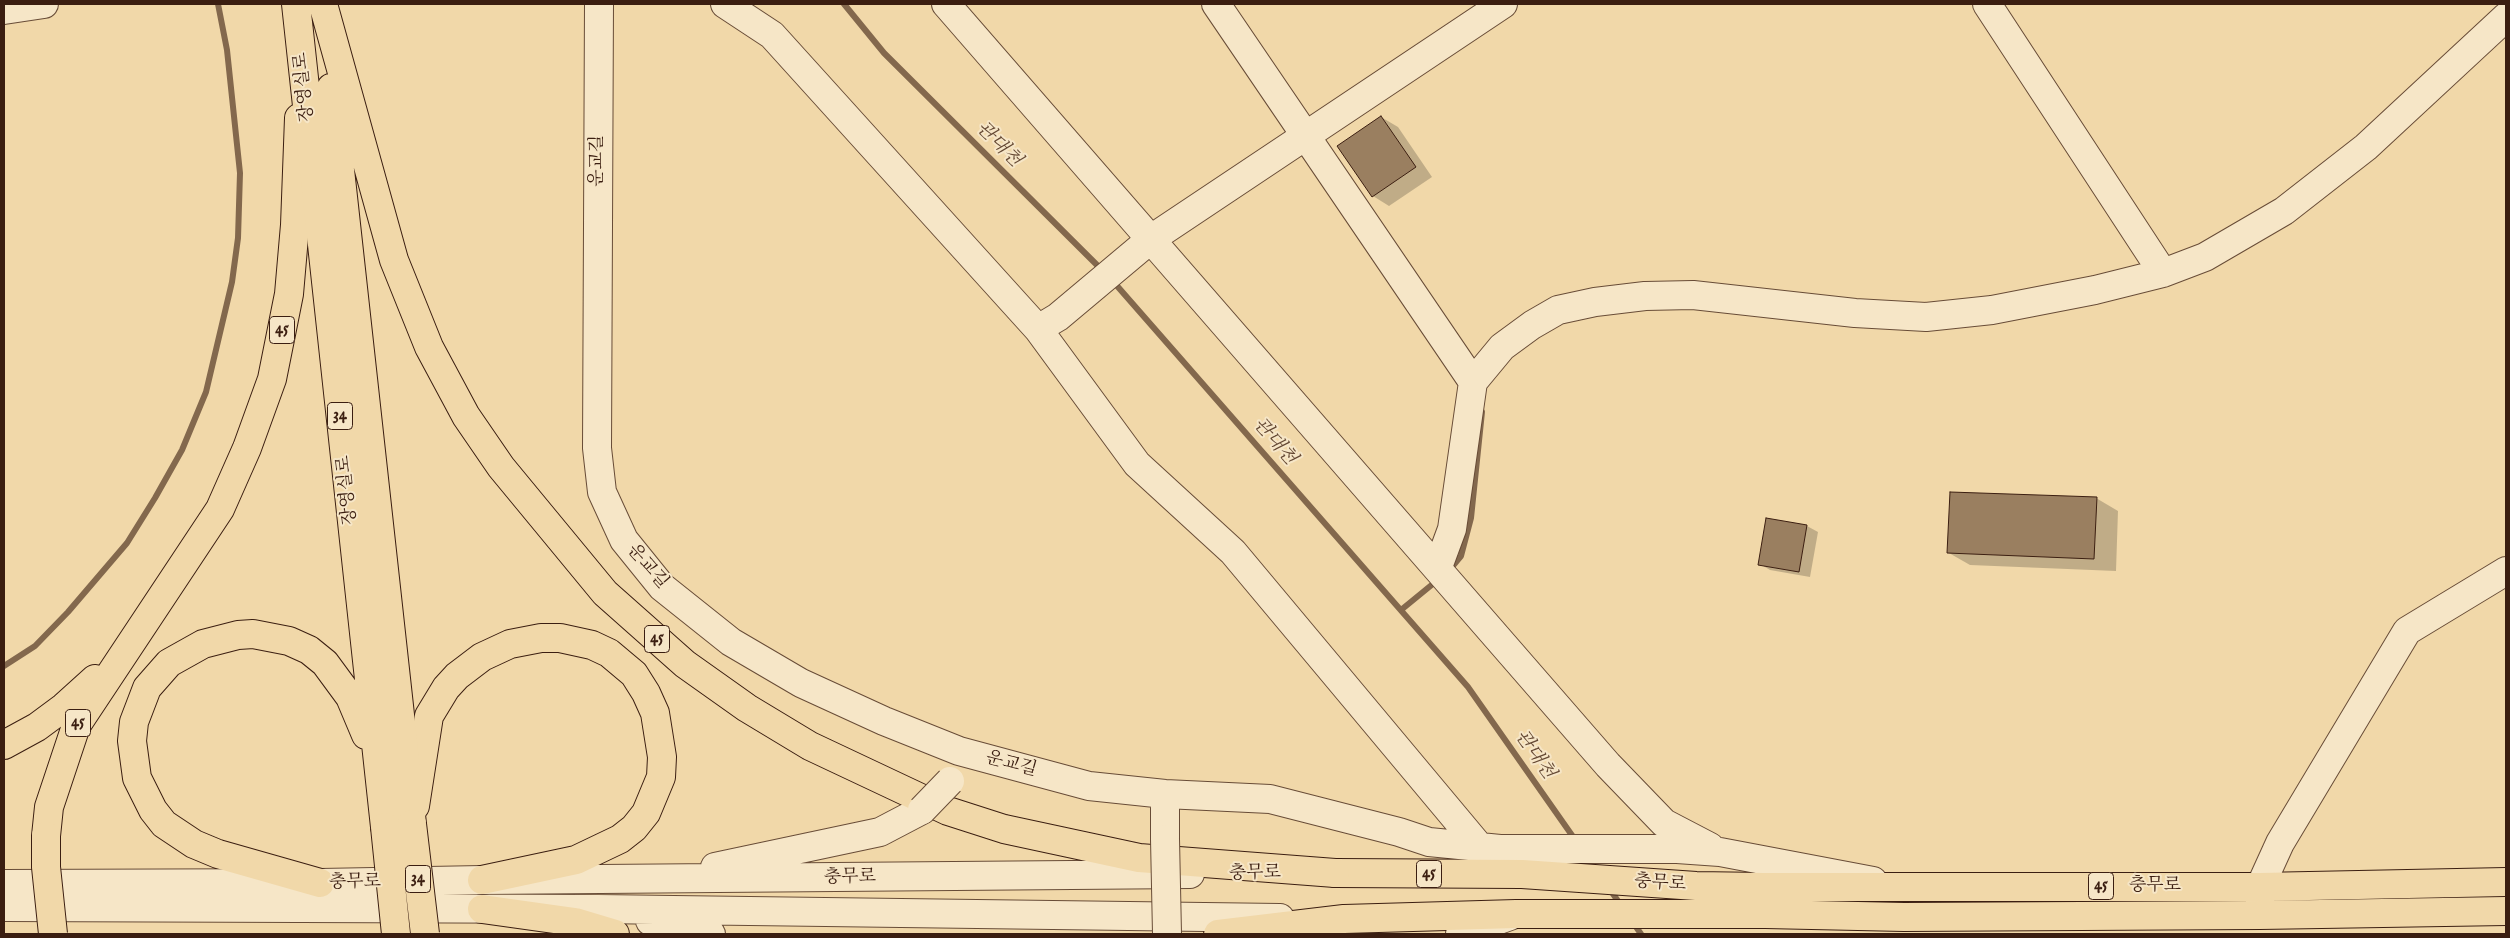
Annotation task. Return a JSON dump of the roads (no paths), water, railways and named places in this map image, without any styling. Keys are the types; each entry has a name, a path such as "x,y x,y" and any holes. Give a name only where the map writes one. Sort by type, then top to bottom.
{"main road":[{"name":"45","path":"52,934 46,866 46,836 49,807 76,726 220,509 247,448 272,379 289,294 295,225 299,138 296,4"},
{"name":"장영실로","path":"296,4 385,827"},
{"name":"45","path":"322,4 365,163 394,260 429,347 466,416 502,467 605,592 685,664 747,708 810,746 948,811 1004,828 1139,858 1335,873"},
{"name":"장영실로","path":"322,4 412,824"},
{"path":"4,745 37,727 64,707 111,662 143,623"},
{"path":"320,883 218,854 179,835 164,824 153,810 137,778 133,759 134,722 148,688 169,663 203,644 238,635 253,634 289,641 317,656 339,678 350,696 362,724 370,747 385,827"},
{"path":"412,824 429,716 446,688 468,666 503,646 541,638 560,638 592,645 622,662 646,693 655,713 659,733 661,777 646,813 634,828 620,839 576,860 482,880"},
{"name":"34","path":"412,824 424,934"},
{"name":"34","path":"385,827 396,934"},
{"name":"충무로","path":"1335,873 1522,874 1696,886 1901,888 2260,887 2506,882"},
{"path":"482,909 575,922 615,934"},
{"name":"충무로","path":"1344,919 1516,914 1712,914 1904,917 2260,915 2506,911"},
{"name":"45","path":"1218,934 1344,919"}],"street":[{"path":"4,10 44,4"},
{"name":"운교길","path":"599,4 597,448 602,492 624,540 662,587 731,642 801,683 884,722 959,751 1089,786 1165,794 1270,799 1399,832 1429,842 1489,847 1678,849 1720,852"},
{"path":"725,4 772,34 1048,323 1137,464 1233,552 1489,847"},
{"path":"946,4 1146,242 1438,567 1608,765 1664,823 1720,852 1819,870 1901,888"},
{"path":"1216,4 1473,382"},
{"path":"1048,323 1146,242 1503,4"},
{"path":"1987,4 2163,273"},
{"path":"1438,567 1452,529 1473,382 1502,347 1532,325 1558,310 1595,302 1645,296 1693,295 1855,312 1926,317 1992,310 2095,290 2163,273 2206,257 2284,210 2366,147 2506,17"},
{"path":"2260,915 2260,887 2280,843 2407,631 2506,571"},
{"path":"657,880 880,832 922,810 950,781 959,751"},
{"path":"1165,794 1167,934"},
{"name":"충무로","path":"4,884 320,883 1335,873"},
{"name":"충무로","path":"4,907 598,909 1344,919"},
{"path":"598,909 711,934"},
{"path":"1460,934 1516,914"}],"waterway":[{"path":"4,666 35,646 68,612 127,543 182,450 206,392 232,282 238,238 240,173 227,50 218,4"},
{"name":"관대천","path":"844,4 884,53 1102,270"},
{"name":"관대천","path":"1111,279 1468,687 1576,841"},
{"path":"1451,568 1461,556 1471,518 1482,412"},
{"path":"1401,610 1434,583"},
{"name":"관대천","path":"1609,888 1622,907"},
{"name":"관대천","path":"1632,921 1641,934"}]}
